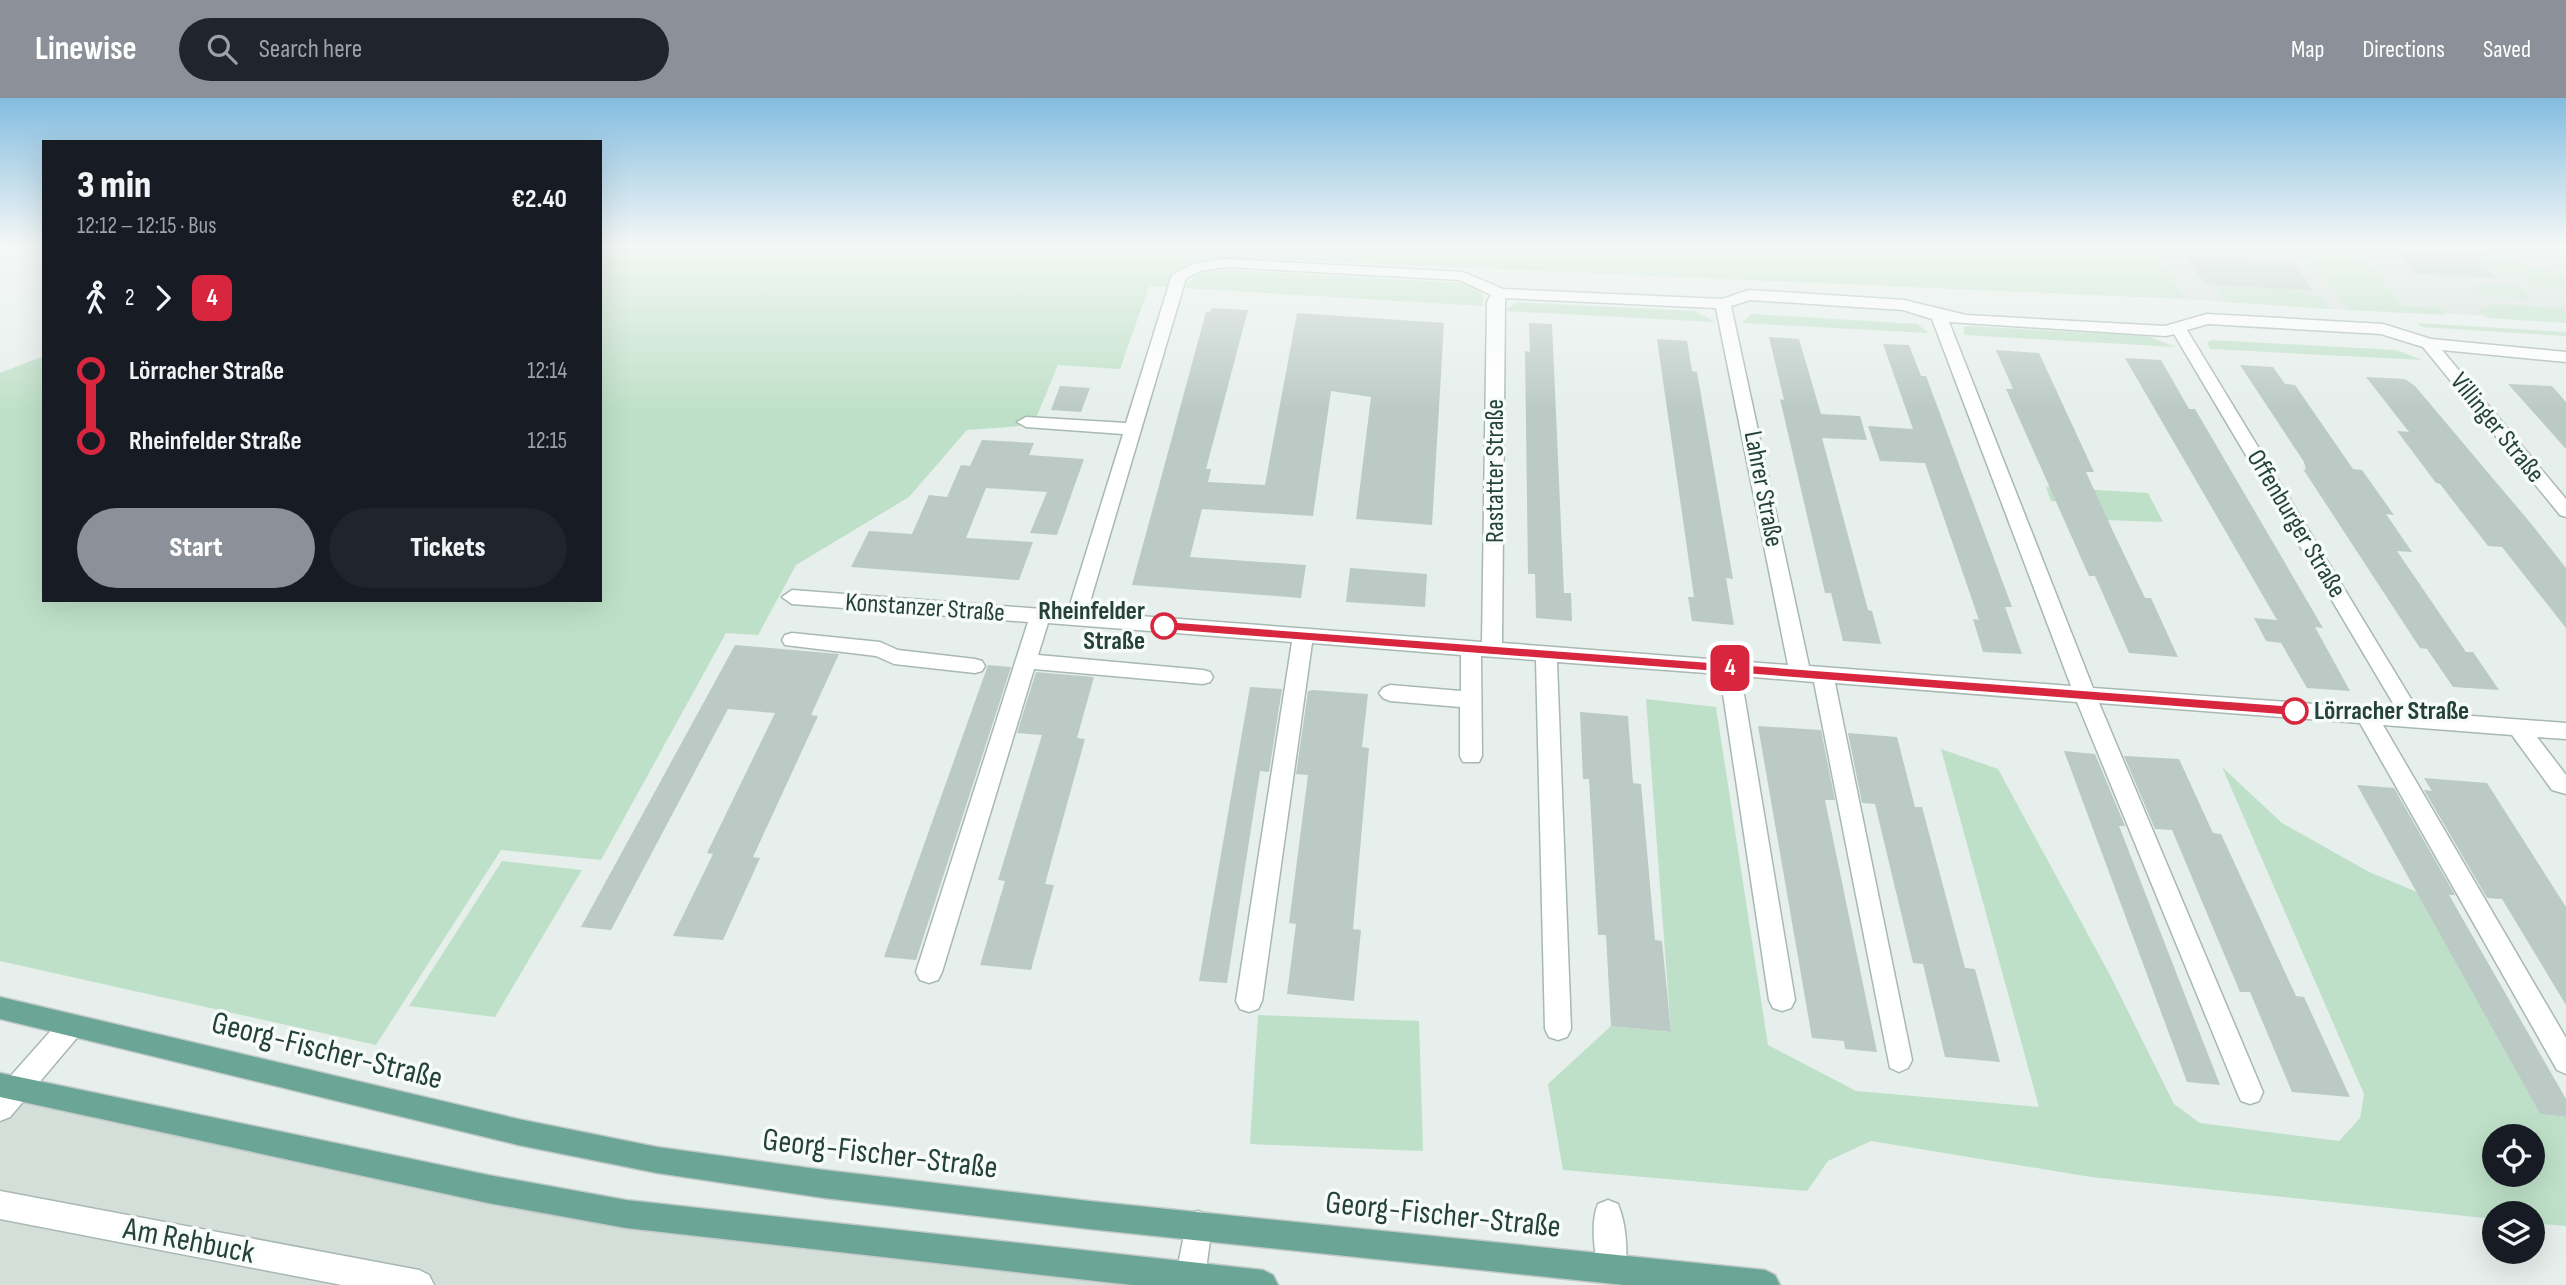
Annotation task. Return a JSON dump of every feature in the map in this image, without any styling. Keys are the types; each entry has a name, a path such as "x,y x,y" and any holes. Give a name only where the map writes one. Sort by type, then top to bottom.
{"main road":[{"name":"Georg-Fischer-Straße","path":"0,1008 517,1132 657,1160 824,1184 1765,1285"},
{"path":"5,1094 625,1214 1189,1281 1263,1285"}],"street":[{"path":"1075,619 1171,300"},
{"name":"Rastatter Straße","path":"1471,755 1472,699 1481,650 1496,300"},
{"path":"1650,300 1723,304 1731,300"},
{"path":"1831,300 1904,305 1939,316 2166,331 2207,319 2369,328 2403,333 2429,344 2566,357"},
{"name":"Lahrer Straße","path":"1723,304 1812,675 1899,1060"},
{"path":"1939,316 2085,695 2250,1092"},
{"name":"Offenburger Straße","path":"2179,329 2412,719"},
{"name":"Villinger Straße","path":"2429,344 2566,511"},
{"path":"1026,422 1132,429"},
{"name":"Konstanzer Straße","path":"792,597 2566,731"},
{"path":"929,972 1040,617"},
{"path":"1250,1001 1303,636"},
{"path":"792,640 880,649 894,657 975,666"},
{"path":"1546,655 1558,1029"},
{"path":"1027,660 1203,677"},
{"path":"1731,668 1782,1000"},
{"path":"1390,693 1472,699"},
{"path":"2367,716 2566,1062"},
{"path":"2518,727 2560,784 2566,785"},
{"path":"5,1094 72,1025"},
{"name":"Am Rehbuck","path":"0,1205 419,1285"},
{"path":"1608,1214 1612,1268"},
{"path":"1189,1281 1198,1225"}],"shaded area":[{"path":"2207,300 2340,300 2348,310"},
{"path":"2399,300 2566,300 2566,321 2408,311"},
{"path":"0,1085 488,1189 1263,1285 0,1285"}],"green space":[{"path":"602,300 1144,300 1120,369 1058,365 1033,425 967,430 909,497 796,565 758,635 726,633 601,860 501,850 376,1045 0,961 0,373 42,357 42,602 602,602"},
{"path":"1390,300 1483,300 1483,306"},
{"path":"2323,300 2330,309 2225,302"},
{"path":"2340,300 2398,300 2403,306 2440,308 2445,315 2348,310"},
{"path":"1516,302 1695,311 1715,322 1506,311"},
{"path":"2489,304 2565,308 2566,323 2487,318 2480,312 2481,308 2492,308"},
{"path":"1752,314 1917,324 1929,333 1742,323"},
{"path":"2418,323 2566,332 2566,336 2421,327"},
{"path":"1964,327 2148,336 2175,347 1964,335"},
{"path":"2212,340 2396,350 2422,360 2210,349 2207,342"},
{"path":"2046,487 2148,493 2163,522 2103,520 2090,503 2051,501"},
{"path":"1646,699 1716,707 1768,1045 1856,1091 2039,1107 1941,749 1998,769 2111,977 2174,1104 2200,1123 2339,1141 2360,1118 2364,1094 2222,767 2282,823 2369,872 2417,892 2540,1114 2566,1117 2566,1226 2545,1224 2545,1201 2482,1201 2482,1218 2091,1177 1871,1141 1828,1161 1807,1191 1563,1170 1548,1084 1611,1026 1671,1032"},
{"path":"502,861 582,870 495,1017 409,1006"},
{"path":"1258,1015 1419,1021 1423,1151 1250,1144"}],"building":[{"path":"1212,308 1248,310 1206,469 1211,469 1208,482 1265,485 1297,313 1444,323 1432,525 1356,519 1371,397 1331,391 1313,516 1202,509 1190,557 1306,565 1301,598 1132,585 1206,312 1210,312"},
{"path":"1529,323 1552,324 1564,593 1571,593 1572,621 1536,618 1535,574 1528,574 1525,351 1530,352"},
{"path":"1769,337 1799,339 1821,414 1860,416 1867,440 1822,438 1868,610 1872,611 1881,644 1843,641 1831,593 1825,593 1780,399 1784,400"},
{"path":"1657,339 1687,341 1692,371 1697,372 1733,579 1726,578 1734,625 1692,621 1688,597 1694,597"},
{"path":"1883,344 1909,345 1921,376 1926,376 2012,607 2005,607 2022,654 1983,652 1973,619 1979,620 1925,463 1880,461 1868,426 1913,429"},
{"path":"1996,350 2039,353 2094,472 2086,472 2111,527 2145,598 2151,598 2178,657 2129,653 2095,576 2089,576 2006,389 2013,389"},
{"path":"2125,358 2161,360 2189,409 2195,409 2323,628 2315,627 2350,691 2307,688 2281,643 2266,641 2254,618 2277,620"},
{"path":"2240,365 2273,367 2285,384 2295,385 2353,469 2362,470 2394,515 2386,514 2412,552 2397,551 2466,652 2473,652 2499,690 2453,687 2427,649 2420,648 2303,469 2306,470 2304,462"},
{"path":"2366,377 2405,379 2415,386 2533,526 2566,568 2566,628 2502,547 2488,546 2440,484 2436,483 2397,431 2409,432"},
{"path":"2508,384 2552,386 2566,402 2566,449"},
{"path":"1060,386 1090,388 1081,412 1051,410"},
{"path":"982,440 1034,443 1029,455 1084,459 1057,535 1030,533 1047,492 986,488 966,538 1033,542 1019,580 851,567 869,531 912,534 929,495 947,497 961,465 970,466"},
{"path":"1350,568 1427,574 1425,607 1346,602"},
{"path":"735,645 839,654 811,715 818,716 753,857 760,858 723,940 673,936 713,854 707,853 775,713 728,709 611,930 581,927"},
{"path":"988,665 1011,667 916,960 884,957"},
{"path":"1036,672 1094,677 1077,738 1085,739 1045,884 1054,885 1031,970 980,965 1005,881 998,880 1042,735 1017,733"},
{"path":"1250,687 1282,689 1269,772 1260,771 1227,983 1199,981"},
{"path":"1308,691 1368,694 1362,747 1369,748 1353,929 1361,930 1354,1001 1287,994 1296,924 1289,923 1308,775 1296,774"},
{"path":"1580,712 1628,716 1633,783 1641,784 1655,940 1662,941 1671,1032 1611,1026 1606,935 1598,935 1589,779 1583,779"},
{"path":"1758,726 1821,730 1835,800 1825,800 1877,1052 1845,1049 1844,1041 1812,1038"},
{"path":"1848,733 1897,737 1915,807 1922,807 1965,968 1975,969 2000,1062 1945,1057 1923,964 1913,963 1875,804 1862,803"},
{"path":"2064,751 2095,754 2125,826 2119,826 2220,1085 2187,1082"},
{"path":"2124,756 2179,759 2213,833 2221,834 2296,996 2304,997 2350,1097 2292,1092 2250,992 2240,992 2172,830 2155,829"},
{"path":"2424,778 2487,783 2566,907 2566,1005 2502,899 2487,898 2424,790 2432,791"},
{"path":"2357,785 2394,788 2455,895 2449,895 2566,1099 2566,1117 2540,1114"}],"bus line":[{"name":"4","path":"1164,626 2295,711"}],"place":[{"name":"Rheinfelder Straße","path":"1164,626"},
{"name":"Lörracher Straße","path":"2295,711"}]}
